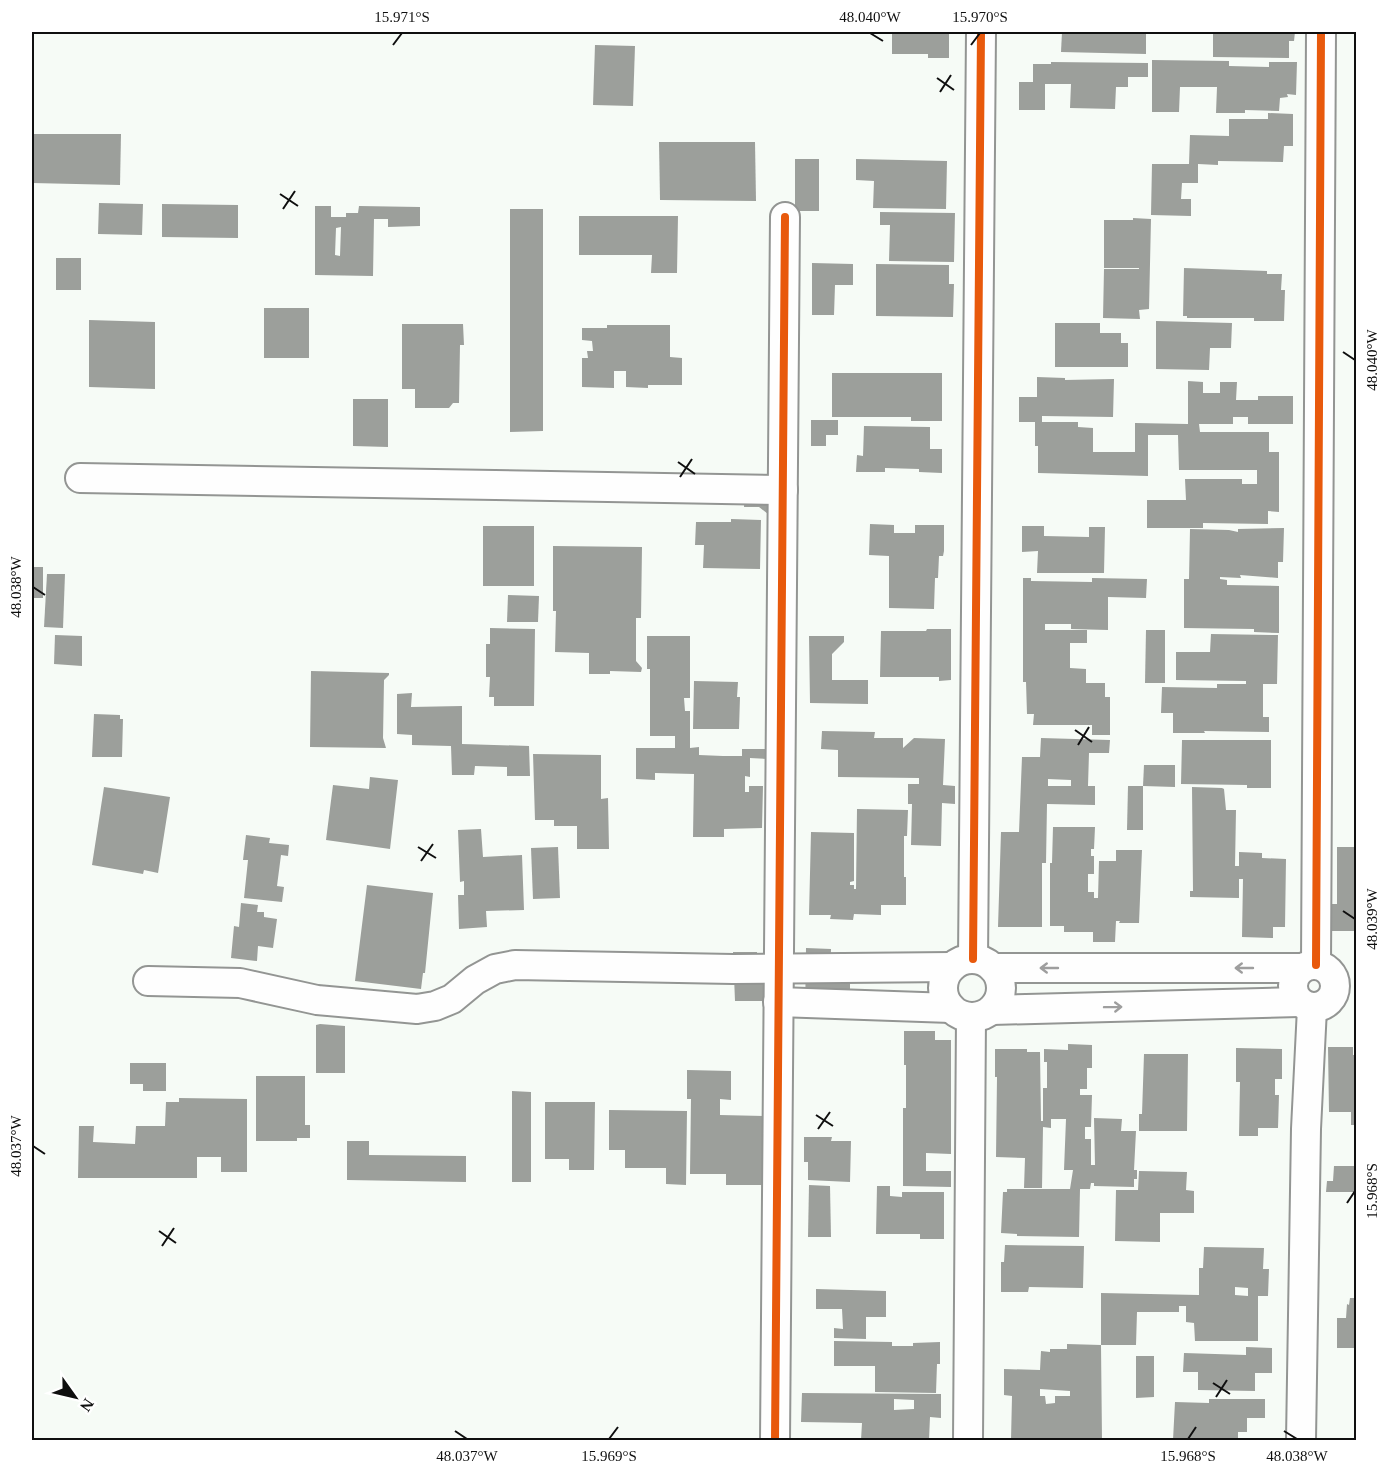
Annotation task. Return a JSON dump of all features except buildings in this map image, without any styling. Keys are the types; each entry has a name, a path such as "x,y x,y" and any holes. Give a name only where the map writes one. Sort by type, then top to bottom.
{"street":[{"path":"973,965 981,32"},
{"path":"778,1002 871,1005 971,1012 1325,1006 1334,996 1328,975 1321,32"},
{"path":"775,1440 785,217"},
{"path":"80,478 783,490"},
{"path":"148,981 240,983 317,1000 417,1009 435,1006 452,999 476,980 495,969 515,965 779,969 973,965 1328,975"},
{"path":"973,965 999,978 1001,989 998,1000 971,1012 945,998 943,987 946,976 973,965"},
{"path":"870,968 871,1005"},
{"path":"1301,1440 1306,1129 1305,1005 1293,991 1294,978 1328,975"},
{"path":"968,1440 971,1012"}],"cycle path":[{"path":"973,959 981,32"},
{"path":"1316,965 1321,32"},
{"path":"775,1440 785,217"}]}
